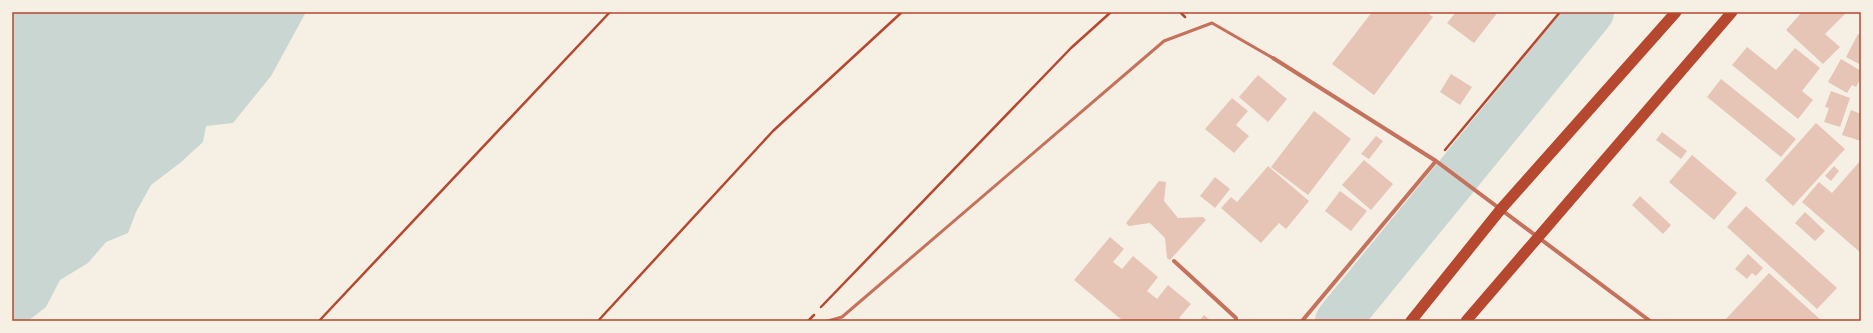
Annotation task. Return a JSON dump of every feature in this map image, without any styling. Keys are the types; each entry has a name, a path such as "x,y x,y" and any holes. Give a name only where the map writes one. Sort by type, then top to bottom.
{"highway":[{"path":"1411,321 1501,209 1676,12"},
{"path":"1466,321 1732,12"}],"street":[{"path":"1273,58 1436,161 1650,321"},
{"path":"1302,321 1436,161"},
{"path":"1174,261 1236,318 1236,321"}],"lane":[{"path":"828,321 842,317 1164,41 1212,23 1273,58"}],"path":[{"path":"319,321 610,12"},
{"path":"598,321 773,131 902,12"},
{"path":"808,321 1071,48 1111,12"},
{"path":"1436,161 1532,48 1560,12"}],"shaded area":[{"path":"12,12 306,12 271,76 233,123 206,126 203,142 180,163 151,185 136,212 128,233 106,242 88,263 60,280 46,307 28,321 12,321"}],"building":[{"path":"1372,12 1426,12 1433,17 1374,95 1332,64"},
{"path":"1456,12 1498,12 1474,43 1447,23"},
{"path":"1802,12 1847,12 1825,34 1840,47 1823,64 1786,30"},
{"path":"1858,34 1861,36 1861,65 1846,57"},
{"path":"1747,47 1776,70 1795,48 1820,68 1802,91 1813,100 1798,119 1732,65"},
{"path":"1841,59 1861,71 1861,78 1856,87 1852,85 1847,93 1828,82"},
{"path":"1451,74 1472,87 1460,105 1440,92"},
{"path":"1258,75 1287,99 1268,122 1239,97"},
{"path":"1721,79 1796,139 1781,157 1707,97"},
{"path":"1831,91 1850,98 1840,127 1824,122 1829,108 1825,107"},
{"path":"1232,98 1248,111 1236,125 1249,136 1234,153 1205,129"},
{"path":"1851,110 1861,114 1861,141 1842,135"},
{"path":"1314,111 1351,139 1308,195 1271,167"},
{"path":"1816,123 1845,149 1793,206 1765,180"},
{"path":"1662,132 1687,151 1681,159 1656,140"},
{"path":"1376,136 1383,141 1369,159 1361,154"},
{"path":"1692,155 1737,193 1714,220 1669,182"},
{"path":"1364,160 1393,184 1371,210 1342,185"},
{"path":"1861,160 1861,253 1802,202 1819,182 1832,193"},
{"path":"1268,166 1309,201 1286,229 1279,223 1261,243 1221,208 1231,197 1237,202"},
{"path":"1834,166 1839,171 1831,181 1825,176"},
{"path":"1215,177 1230,189 1215,208 1200,196"},
{"path":"1159,181 1166,182 1164,201 1178,218 1203,217 1206,220 1170,260 1167,258 1165,238 1150,223 1129,226 1126,223"},
{"path":"1340,191 1367,211 1351,231 1325,211"},
{"path":"1640,196 1671,225 1663,234 1632,205"},
{"path":"1746,206 1837,288 1817,309 1727,227"},
{"path":"1805,212 1825,231 1815,241 1795,223"},
{"path":"1110,237 1124,249 1113,262 1122,269 1133,256 1158,277 1147,291 1157,299 1168,285 1191,304 1179,318 1183,321 1123,321 1074,280"},
{"path":"1748,254 1763,268 1756,276 1752,273 1747,279 1735,269"},
{"path":"1769,273 1822,321 1724,321"},
{"path":"1204,315 1211,321 1199,321"}],"waterway":[{"path":"1338,321 1591,12"}]}
